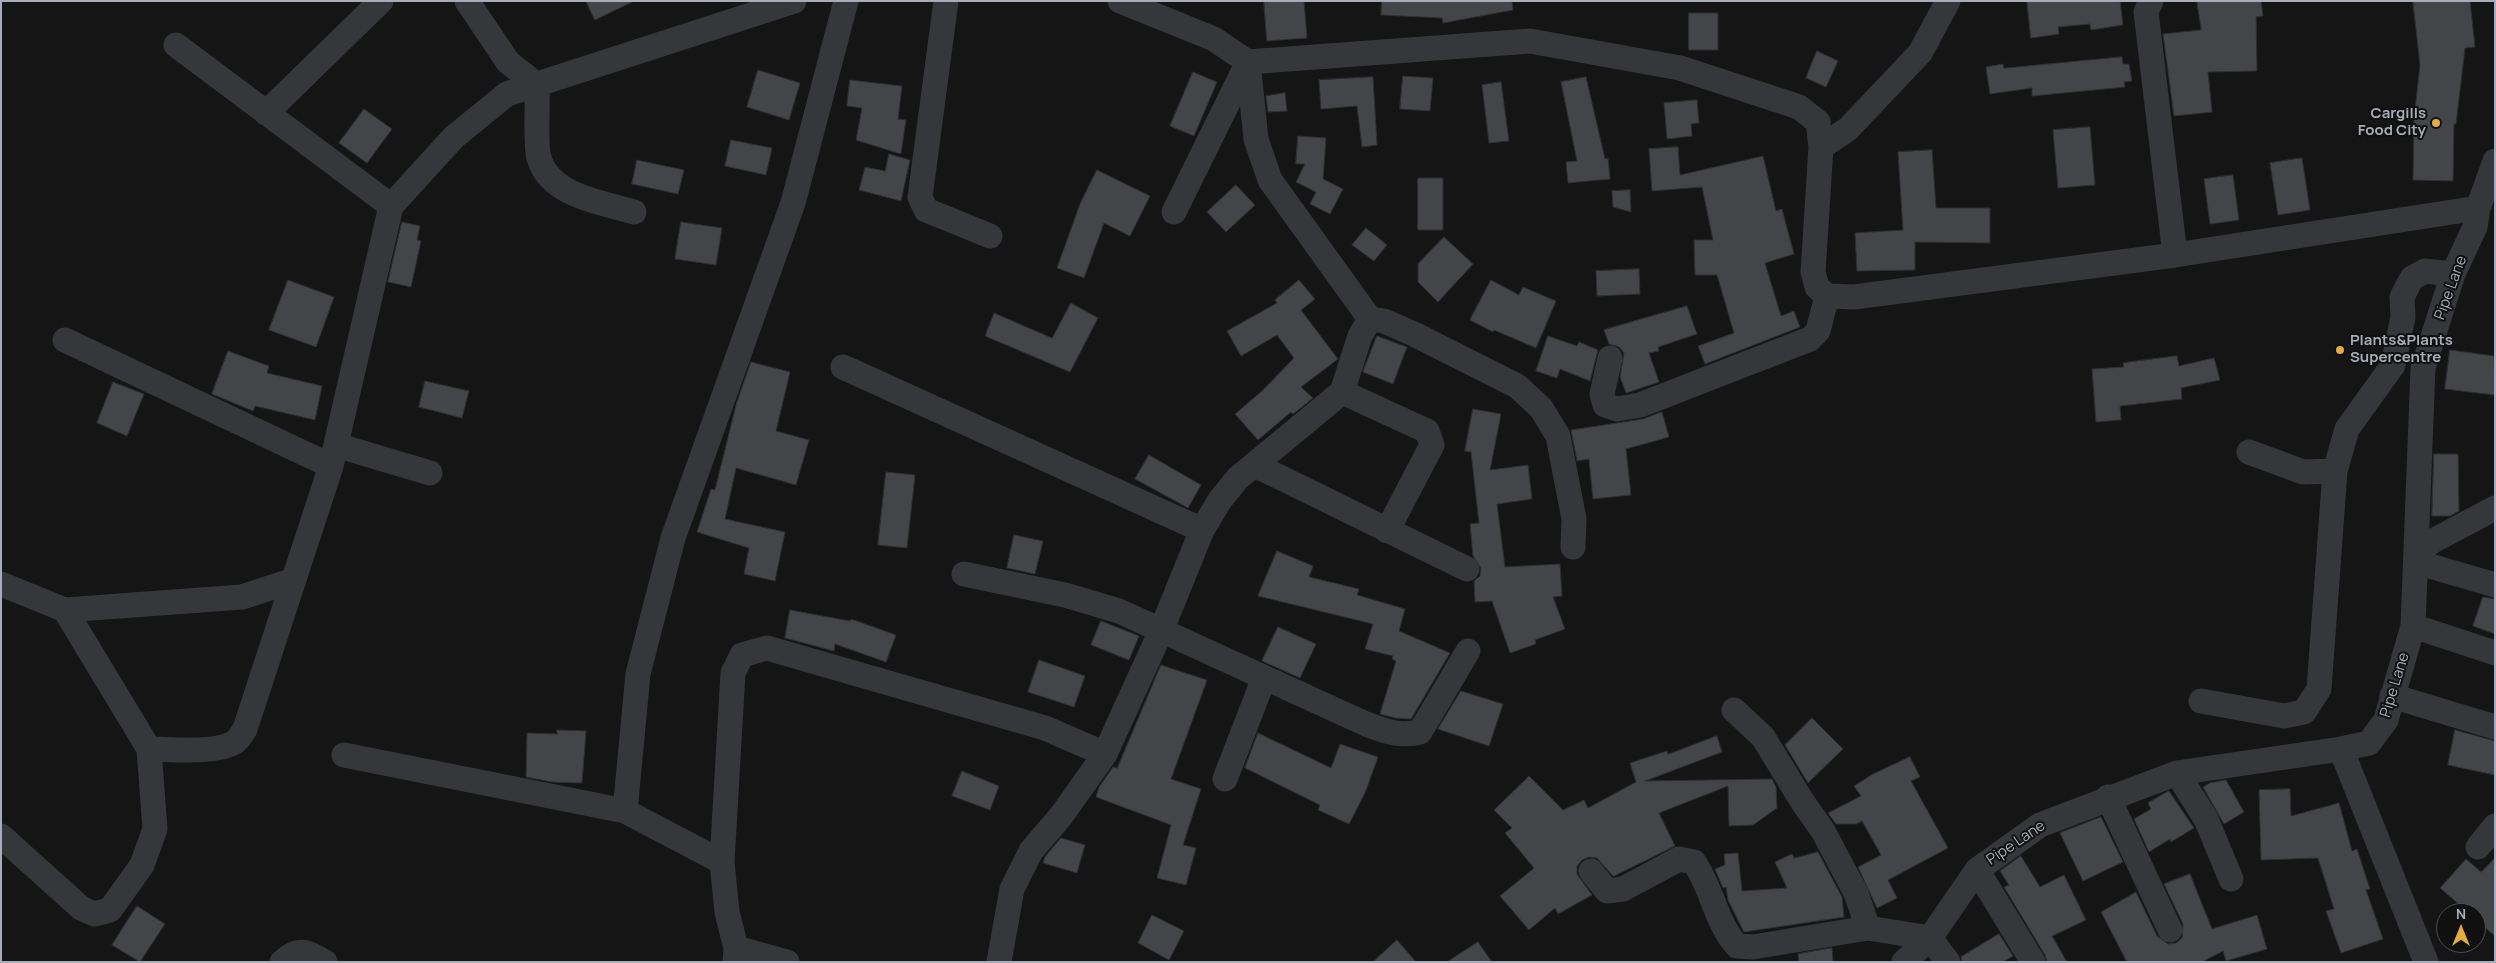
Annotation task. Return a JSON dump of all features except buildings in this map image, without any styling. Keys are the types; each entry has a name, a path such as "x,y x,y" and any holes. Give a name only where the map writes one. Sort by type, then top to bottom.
{"street":[{"path":"266,113 380,1"},
{"path":"466,1 508,62 538,85"},
{"path":"149,749 204,749 226,746 237,741 245,729 333,455 391,206 454,137 506,94 794,1"},
{"path":"625,811 638,674 673,538 793,203 846,1"},
{"path":"946,1 920,197 926,210 990,236"},
{"path":"1120,1 1214,39 1248,62 1530,41 1680,68 1799,107 1818,122 1821,147 1813,272 1817,287 1827,296 1854,297 2175,255 2478,208"},
{"path":"1821,147 1848,129 1920,52 1948,1"},
{"path":"2151,1 2146,12 2175,255"},
{"path":"176,45 391,206"},
{"path":"1174,212 1248,62"},
{"path":"1248,62 1256,139 1270,180 1370,319 1384,321 1414,334 1517,386 1541,408 1558,436 1574,519 1573,547"},
{"path":"538,85 538,157 548,175 564,190 634,212"},
{"name":"Pipe Lane","path":"1904,962 1930,938 1977,870 2040,825 2108,797 2177,773 2341,750 2369,743 2386,720 2413,626 2423,368 2453,274 2475,226 2478,208 2495,161"},
{"path":"2200,702 2284,716 2304,712 2320,689 2336,472 2347,429 2393,365 2403,317 2402,297 2412,278 2425,271 2453,274"},
{"path":"1610,358 1602,394 1605,405 1617,409 1640,405 1810,339 1818,331 1827,296"},
{"path":"999,962 1012,889 1030,851 1062,816 1105,754 1160,631 1202,530 1229,488 1238,478 1342,392 1360,336 1370,319"},
{"path":"65,340 333,455 430,472"},
{"path":"844,367 1202,530"},
{"path":"1342,392 1427,432 1430,437 1432,445 1387,531"},
{"path":"2249,452 2303,472 2336,472"},
{"path":"1255,465 1467,569"},
{"path":"2495,508 2431,542 2416,554 2423,564 2495,584"},
{"path":"964,574 1065,595 1110,608 1141,620 1160,631 1386,732 1407,735 1420,732 1468,651"},
{"path":"1,584 65,610 242,597 294,580"},
{"path":"1,836 81,908 94,914 110,910 142,865 155,830 149,749 65,610"},
{"path":"2413,626 2495,653"},
{"path":"787,962 736,955 727,912 722,862 732,673 742,655 767,648 1046,728 1105,754"},
{"path":"1225,779 1264,678"},
{"path":"2392,696 2495,727"},
{"path":"1734,710 1764,737 1802,801 1823,830 1856,893 1868,928"},
{"path":"2341,750 2426,962"},
{"path":"344,755 625,811 722,862"},
{"path":"2177,773 2206,819 2231,878"},
{"path":"2108,797 2170,930"},
{"path":"2478,847 2495,826"},
{"path":"1591,871 1607,891 1623,889 1679,859 1694,862 1702,874 1728,936 1737,946 1753,948 1868,928 1930,938 1948,962"},
{"path":"1977,870 2033,962"},
{"path":"282,962 291,953 306,952 324,962"}],"place":[{"name":"Cargills Food City","path":"2436,123"},
{"name":"Plants&Plants Supercentre","path":"2340,350"}]}
